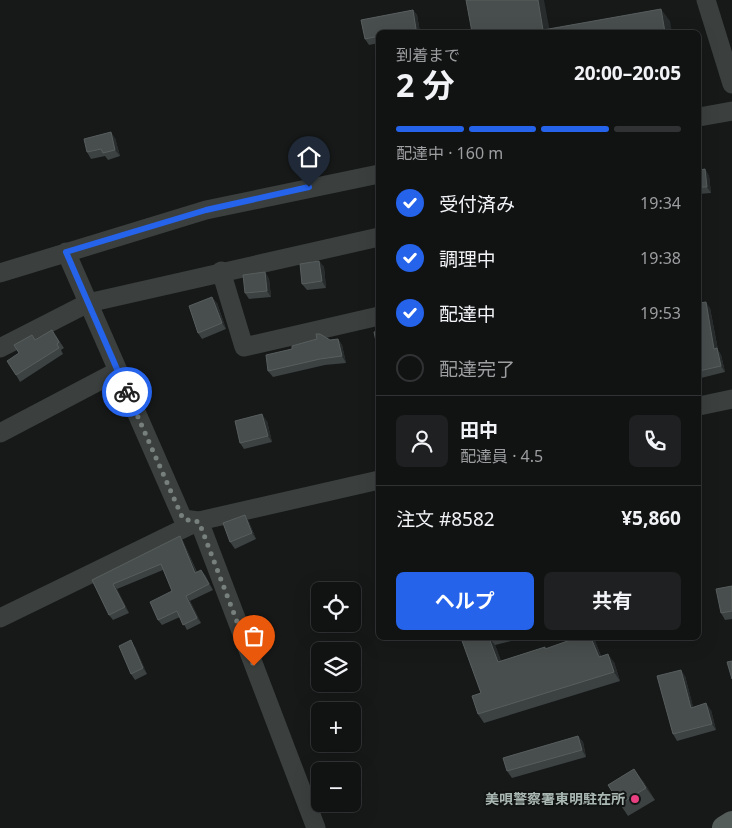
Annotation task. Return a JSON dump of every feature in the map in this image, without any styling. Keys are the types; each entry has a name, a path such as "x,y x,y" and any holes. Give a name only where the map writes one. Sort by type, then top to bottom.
{"main road":[{"path":"724,828 732,824"}],"street":[{"path":"706,0 732,84"},
{"path":"701,117 732,111"},
{"path":"0,273 206,210 376,175"},
{"path":"0,348 88,303 376,239"},
{"path":"66,252 183,519 199,522"},
{"path":"221,272 244,347 376,317"},
{"path":"0,433 118,371"},
{"path":"701,406 732,399"},
{"path":"0,618 199,522 376,481"},
{"path":"199,522 316,828"}],"building":[{"path":"466,0 538,0 543,30 472,30"},
{"path":"661,9 665,30 543,30"},
{"path":"413,10 416,29 376,30 376,37 365,39 361,20"},
{"path":"111,132 115,150 103,153 101,149 87,152 84,139"},
{"path":"705,169 707,187 701,187 701,170"},
{"path":"319,261 322,281 302,284 300,264"},
{"path":"265,272 267,291 245,293 243,275"},
{"path":"212,297 222,323 198,333 189,306"},
{"path":"706,302 714,349 717,348 721,366 701,371 701,303"},
{"path":"52,330 59,342 57,344 59,348 16,375 7,361 19,353 14,345 32,335 35,340"},
{"path":"316,334 320,334 330,340 338,339 342,356 268,371 266,355 292,349 292,346 317,339"},
{"path":"262,414 268,436 240,443 235,421"},
{"path":"245,515 252,533 230,542 223,523"},
{"path":"180,536 195,573 201,570 209,584 186,596 197,618 183,625 177,611 158,620 150,602 172,591 161,564 113,584 125,607 109,615 92,580"},
{"path":"732,586 732,611 721,613 716,589"},
{"path":"131,640 143,668 131,674 119,646"},
{"path":"462,640 490,640 498,662 570,640 592,640 599,657 608,654 614,672 478,714 472,696 481,693"},
{"path":"732,661 732,679 727,662"},
{"path":"681,670 691,708 706,703 712,724 673,734 657,676"},
{"path":"578,736 582,750 507,771 503,758"},
{"path":"634,769 646,788 620,804 608,785"}],"way so far":[{"path":"127,392 183,519 199,522 254,666"}],"place":[{"name":"美唄警察署東明駐在所","path":"635,799"}],"route":[{"path":"127,392 66,252 206,210 309,187"}]}
